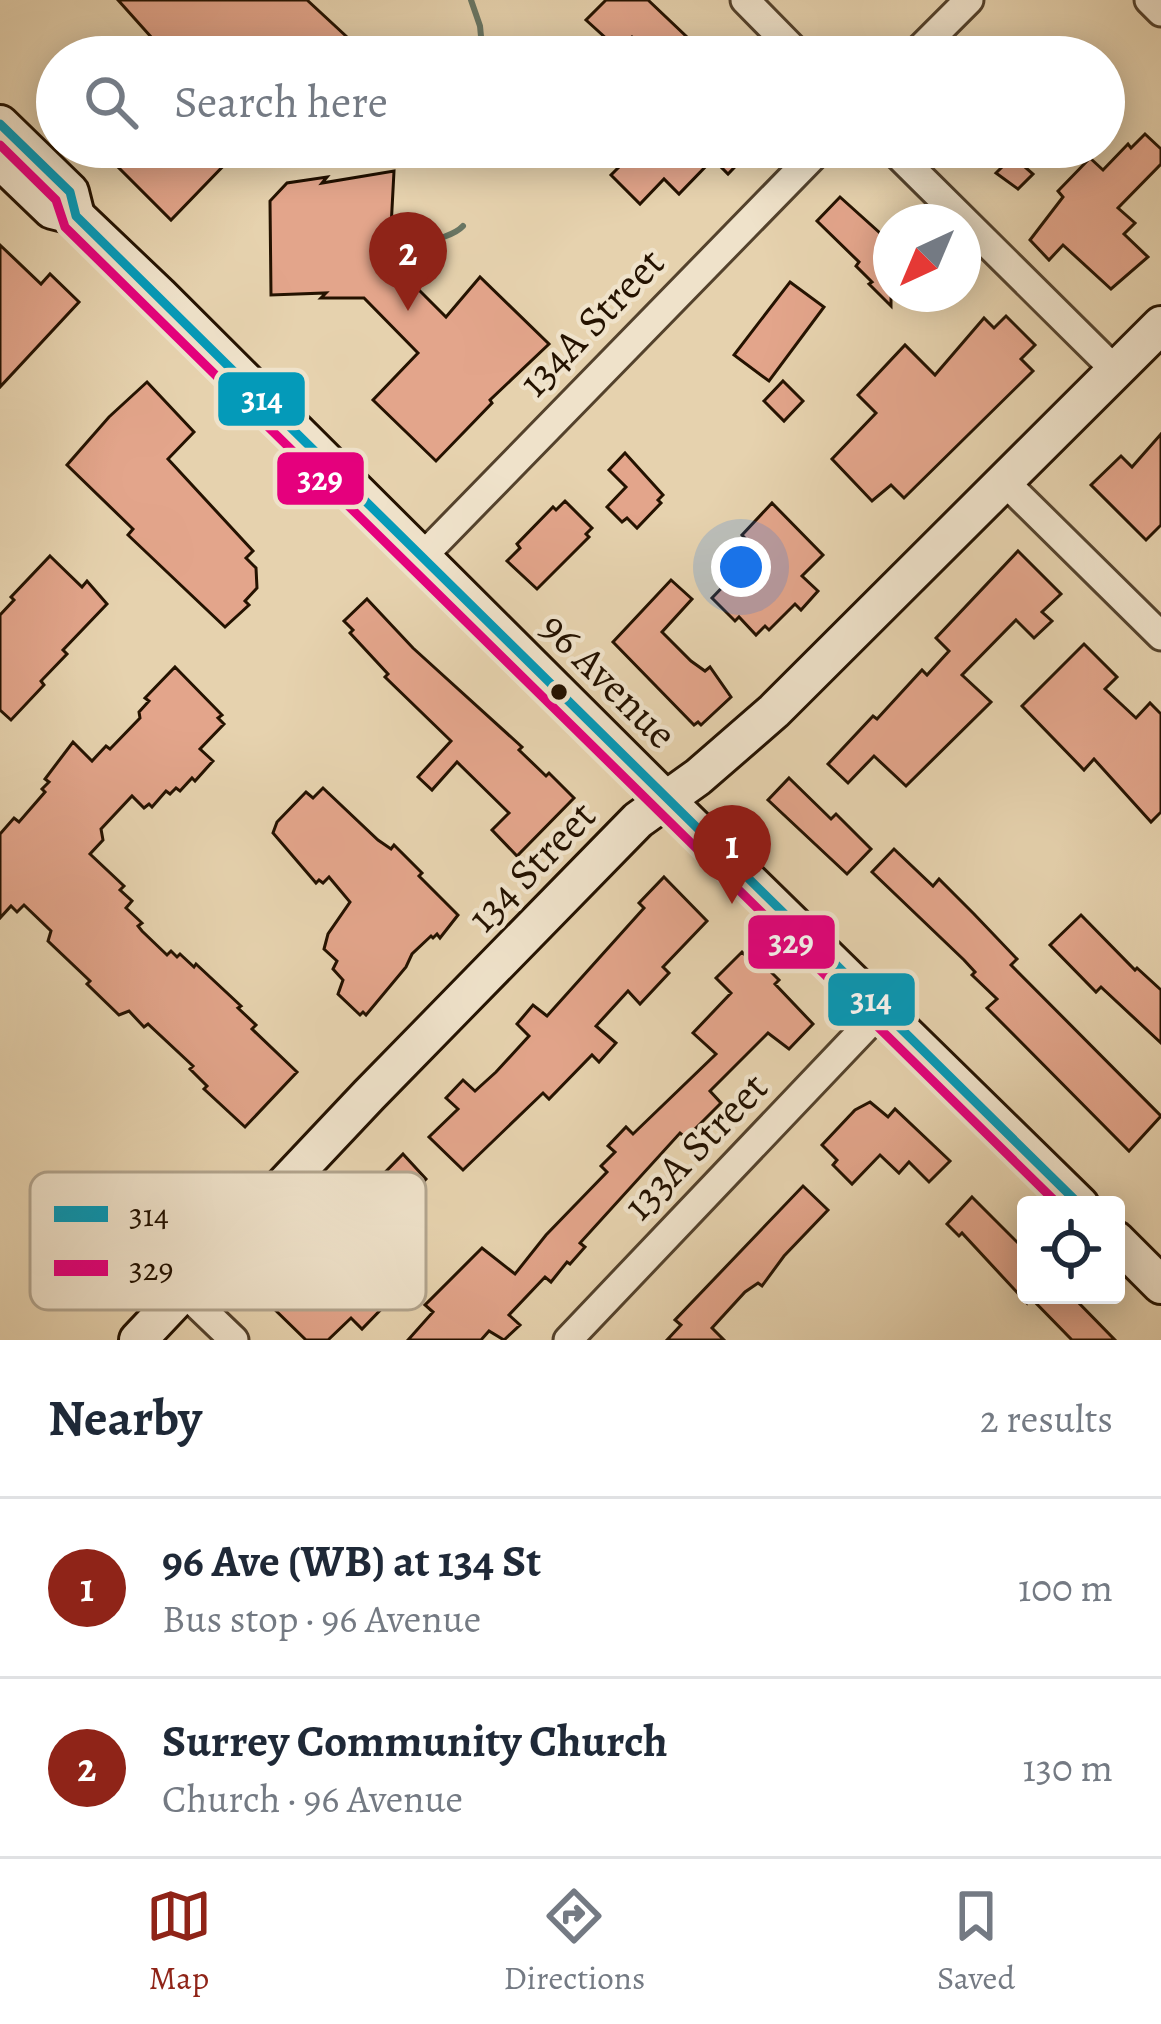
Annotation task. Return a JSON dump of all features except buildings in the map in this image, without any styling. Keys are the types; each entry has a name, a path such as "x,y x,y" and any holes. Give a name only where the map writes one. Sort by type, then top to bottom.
{"main road":[{"name":"96 Avenue","path":"0,124 36,159"},
{"name":"96 Avenue","path":"0,160 52,210 76,216 1071,1196"},
{"name":"96 Avenue","path":"45,168 70,192 76,216"},
{"name":"134 Street","path":"297,1172 638,820 698,777 774,711 1161,325"},
{"path":"1125,1249 1161,1285"},
{"name":"134 Street","path":"139,1340 167,1310"}],"street":[{"path":"745,0 780,36"},
{"path":"933,36 969,0"},
{"path":"1149,0 1161,12"},
{"name":"134A Street","path":"422,557 802,168"},
{"path":"911,168 1115,370"},
{"path":"1006,483 1161,636"},
{"name":"133A Street","path":"568,1340 882,1010"},
{"path":"202,1310 233,1340"}],"waterway":[{"path":"471,0 481,36"},
{"path":"417,281 431,267 429,245 463,226"}],"transit line":[{"name":"314","path":"0,124 36,159"},
{"name":"329","path":"0,145 56,200 65,227 1050,1196"},
{"name":"314","path":"45,168 70,192 76,216 1071,1196"}],"place":[{"name":"Surrey Community Church","path":"408,311"},
{"name":"96 Ave (WB) at 134 St","path":"732,904"}]}
